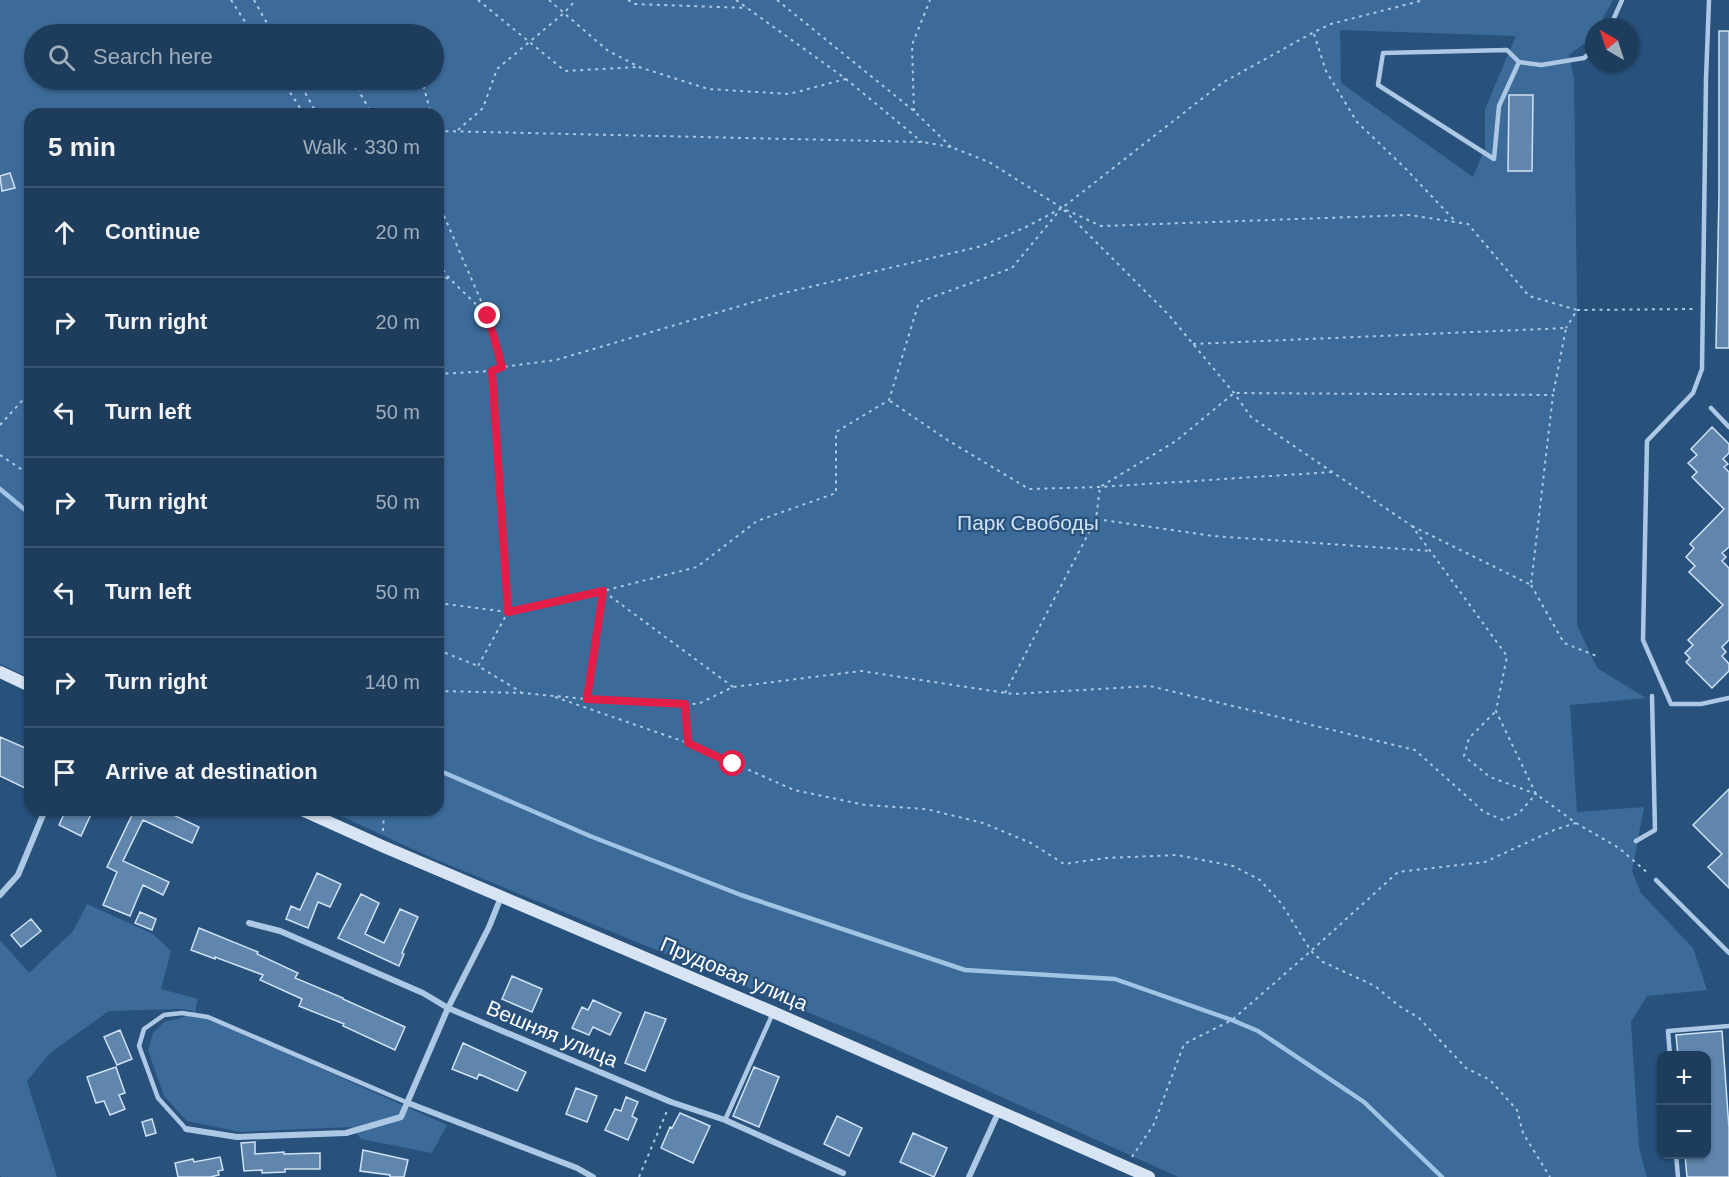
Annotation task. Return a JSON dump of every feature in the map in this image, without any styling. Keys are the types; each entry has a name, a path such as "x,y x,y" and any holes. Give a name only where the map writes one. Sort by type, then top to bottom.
{"main road":[{"path":"0,672 24,683"},
{"name":"Прудовая улица","path":"315,816 773,1012 1149,1177"}],"street":[{"path":"0,896 18,875 43,816"},
{"path":"186,1129 237,1137 346,1133 401,1117 448,1008 489,927 501,897"},
{"name":"Вешняя улица","path":"249,923 280,931 423,993 448,1008 671,1102 725,1120 843,1173"},
{"path":"408,1103 577,1168 593,1177"},
{"path":"969,1177 999,1111"}],"lane":[{"path":"1614,18 1622,0"},
{"path":"1709,0 1701,369 1693,393 1647,441 1643,640 1671,704 1701,704 1729,698"},
{"path":"1519,63 1499,106 1494,159 1378,85 1383,53 1507,50 1519,63 1541,65 1585,57"},
{"path":"1711,408 1729,427"},
{"path":"1636,841 1655,831 1652,696"},
{"path":"1656,880 1729,954"},
{"path":"725,1120 773,1012"},
{"path":"186,1129 158,1098 139,1046 144,1029 164,1015 182,1013 208,1017 408,1103"},
{"path":"1670,1051 1668,1031 1729,1026"},
{"path":"1676,1159 1678,1177"}],"path":[{"path":"231,0 247,24"},
{"path":"254,0 267,24"},
{"path":"478,0 565,71 639,67"},
{"path":"549,0 606,50 639,67 708,89 789,94 846,79"},
{"path":"456,131 483,108 497,69 564,13 576,0"},
{"path":"628,0 634,4 747,8"},
{"path":"736,0 846,79 922,142"},
{"path":"777,0 914,111 951,147"},
{"path":"914,111 912,45 930,0"},
{"path":"444,374 492,371 502,367 556,360 784,293 982,246 1026,228 1062,208 1222,83 1331,24 1425,0"},
{"path":"1314,32 1326,71 1357,122 1456,222"},
{"path":"288,90 300,108"},
{"path":"304,90 314,108"},
{"path":"360,90 369,108"},
{"path":"425,90 429,108"},
{"path":"444,130 922,142 951,147 989,162 1062,208 1101,226 1409,216 1456,222 1468,224 1530,296 1577,310 1702,309"},
{"path":"1062,208 1168,314 1234,393 1251,417 1412,526 1531,585 1564,643 1599,657"},
{"path":"444,604 508,612 697,567 757,521 836,493 836,432 889,400 919,302 1012,268 1062,208"},
{"path":"444,216 488,316 502,367"},
{"path":"444,272 488,316"},
{"path":"444,278 450,279"},
{"path":"1531,585 1553,395 1566,328 1577,310"},
{"path":"1193,344 1566,328"},
{"path":"478,666 508,612 492,371"},
{"path":"1100,487 1176,441 1234,393 1553,395"},
{"path":"0,425 24,399"},
{"path":"889,400 948,441 1029,489 1100,487 1332,472"},
{"path":"0,455 24,471"},
{"path":"1005,693 1096,519 1100,487"},
{"path":"1096,519 1213,536 1431,551"},
{"path":"1412,526 1507,657 1496,711 1469,738 1464,756 1490,777 1536,794 1576,823 1619,848 1656,880"},
{"path":"603,591 733,687"},
{"path":"587,699 603,591"},
{"path":"444,652 478,666 522,693"},
{"path":"444,691 522,693 587,699 698,704 733,687 861,671 1013,694 1150,686 1415,750 1484,812 1503,820 1519,813 1536,794"},
{"path":"550,695 688,743 794,790 865,805 926,808 983,824 1031,843 1064,864 1106,858 1177,855 1233,866 1260,880 1281,903 1311,951 1323,962 1375,986 1399,1006 1419,1018 1466,1068 1491,1080 1517,1110 1524,1133 1550,1177"},
{"path":"685,704 688,743"},
{"path":"1496,711 1536,794"},
{"path":"382,846 384,816"},
{"path":"1126,1167 1154,1124 1184,1044 1232,1020 1398,872 1485,862 1554,830 1576,823"},
{"path":"639,1177 671,1102"}],"green space":[{"name":"Парк Свободы","path":"0,0 1613,0 1603,18 1585,18 1585,43 1569,55 1574,78 1577,625 1597,668 1646,698 1570,705 1577,812 1644,807 1632,871 1641,893 1693,948 1707,990 1647,996 1631,1022 1639,1148 1647,1177 1178,1177 878,1041 432,858 341,816 444,816 444,108 24,108 24,675 0,664","holes":["1340,30 1516,36 1485,109 1485,148 1473,177 1341,83"]},
{"path":"87,904 153,934 171,951 161,989 198,999 195,1012 447,1125 432,1153 361,1139 351,1127 240,1132 187,1121 164,1096 148,1050 153,1033 164,1022 181,1018 194,1011 180,1009 109,1011 50,1053 27,1081 57,1177 1,1177 0,940 29,973 73,931"}],"building":[{"path":"1719,31 1729,31 1729,348 1716,348"},
{"path":"1509,95 1533,95 1532,171 1508,171"},
{"path":"10,173 15,188 2,191 0,176"},
{"path":"1712,427 1729,444 1729,453 1723,459 1728,464 1724,467 1729,472 1729,547 1722,553 1726,557 1722,561 1729,568 1729,640 1722,647 1726,652 1722,656 1729,664 1729,671 1712,688 1686,662 1690,658 1685,653 1693,645 1688,640 1723,605 1689,572 1695,566 1686,557 1694,548 1690,544 1724,509 1692,477 1697,472 1688,463 1697,455 1691,449"},
{"path":"0,737 24,747 24,788 0,776"},
{"path":"1729,789 1729,888 1708,867 1722,854 1693,825"},
{"path":"63,816 90,816 81,836 59,825"},
{"path":"132,816 176,816 199,827 192,843 143,820 123,861 169,882 163,895 143,885 130,916 103,905 117,872 107,867"},
{"path":"317,873 341,884 330,907 318,902 308,928 286,919 291,906 300,910"},
{"path":"361,894 379,903 365,934 384,943 400,909 418,917 402,953 404,954 399,966 338,938"},
{"path":"140,912 156,919 152,930 135,923"},
{"path":"31,919 41,931 21,947 11,935"},
{"path":"199,928 258,952 257,954 298,973 295,978 405,1027 395,1050 343,1026 344,1024 299,1006 302,999 260,980 263,975 191,950"},
{"path":"512,976 542,989 532,1012 502,999"},
{"path":"593,1000 621,1013 610,1035 593,1027 589,1035 572,1028 582,1007 588,1010"},
{"path":"645,1012 666,1019 645,1071 625,1063"},
{"path":"120,1030 132,1059 117,1065 104,1037"},
{"path":"1722,1031 1729,1128 1729,1177 1687,1177 1685,1159 1711,1159 1711,1051 1678,1051 1676,1035"},
{"path":"463,1043 526,1072 517,1091 479,1074 477,1079 452,1069"},
{"path":"116,1067 125,1093 119,1095 125,1109 110,1115 104,1101 96,1103 87,1077"},
{"path":"754,1067 779,1077 759,1127 733,1116"},
{"path":"576,1088 597,1096 587,1122 566,1114"},
{"path":"626,1097 638,1102 632,1116 637,1119 628,1140 605,1130 615,1109 621,1111"},
{"path":"680,1113 710,1126 693,1163 661,1148 670,1127 672,1128"},
{"path":"837,1116 862,1128 849,1156 824,1144"},
{"path":"152,1119 156,1133 146,1136 142,1122"},
{"path":"913,1133 947,1148 934,1177 900,1162"},
{"path":"255,1142 255,1154 320,1153 320,1169 285,1169 285,1172 262,1173 262,1170 244,1171 241,1143"},
{"path":"363,1150 408,1160 404,1177 390,1177 390,1175 360,1171"},
{"path":"220,1157 223,1170 218,1171 219,1175 178,1177 175,1163"}],"waterway":[{"path":"0,489 24,509"},
{"path":"444,773 590,836 741,895 965,970 1115,979 1232,1020 1258,1031 1364,1102 1442,1177"}],"route":[{"path":"488,316 502,367 492,371 508,612 603,591 587,699 685,704 688,743 733,764"}]}
